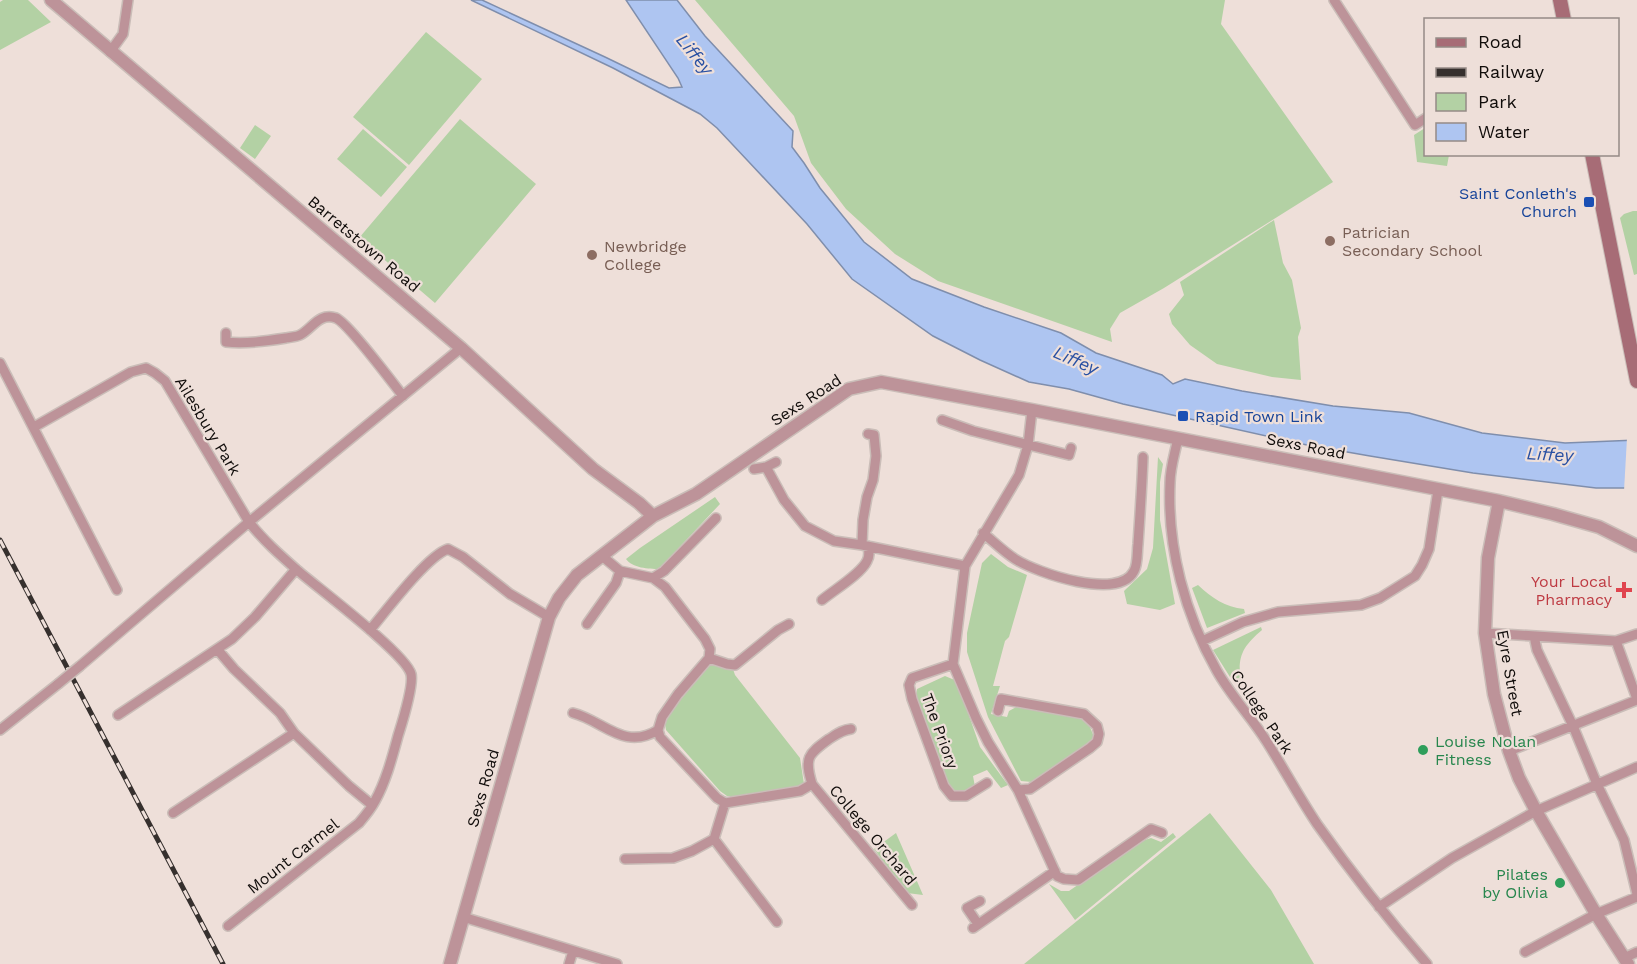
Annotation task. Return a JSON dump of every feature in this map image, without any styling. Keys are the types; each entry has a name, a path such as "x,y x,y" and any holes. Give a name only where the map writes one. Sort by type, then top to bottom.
{"main road":[{"path":"1560,0 1564,18"},
{"path":"1592,156 1634,352 1637,381"}],"street":[{"name":"Barretstown Road","path":"51,0 461,348 593,469 653,516"},
{"path":"110,52 123,34 128,0"},
{"path":"1334,0 1415,125 1424,119"},
{"path":"226,333 226,342 273,340 300,335 319,319 334,317 342,322 403,396"},
{"path":"0,729 80,666 249,522 461,348"},
{"path":"0,363 117,591"},
{"name":"Ailesbury Park","path":"34,427 131,372 146,368 165,381 249,522"},
{"name":"Sexs Road","path":"450,964 549,616 559,598 577,575 653,516 696,494 849,389 881,382 1498,501 1599,527 1637,546"},
{"path":"1032,410 1028,445 1019,475 965,566 953,664 984,734 1018,790 1057,876 1078,880 1151,829 1162,833"},
{"path":"942,420 954,420 973,431 1069,455 1071,448"},
{"path":"822,600 844,576 861,570 870,555 865,546 863,520 873,480 876,456 874,435 868,434"},
{"name":"College Park","path":"1178,438 1169,481 1170,530 1189,611 1202,641 1217,672 1265,739 1317,824 1378,907 1426,964"},
{"path":"983,533 1016,560 1040,570 1095,585 1118,584 1128,580 1135,570 1143,457"},
{"path":"754,469 776,462"},
{"path":"766,467 784,500 805,526 834,541 965,566"},
{"path":"1142,479 1153,480"},
{"path":"1202,641 1243,622 1278,612 1361,605 1380,598 1415,576 1429,549 1438,490"},
{"name":"Eyre Street","path":"1498,501 1488,558 1485,633 1494,694 1509,751 1519,778 1536,811 1626,961"},
{"path":"653,578 664,571 716,518"},
{"name":"Mount Carmel","path":"228,926 359,823 381,788 394,750 412,678 411,671 403,661 370,630 261,538 249,522"},
{"path":"370,630 429,562 440,552 448,549 463,557 510,594 549,616"},
{"path":"602,555 620,571 653,578 665,587 705,639 710,649 709,658 678,694 662,717 658,730 660,737 717,798 725,803 714,839 673,858 625,859"},
{"path":"118,715 218,650 255,617 296,568"},
{"path":"587,624 616,583 620,571"},
{"path":"709,658 735,665 778,630 789,624"},
{"path":"1485,633 1616,641 1637,634"},
{"path":"1526,952 1596,914 1637,895 1624,840 1596,784 1534,636"},
{"path":"1509,751 1573,726 1636,694 1616,641"},
{"path":"218,650 234,669 280,713 294,733 372,805"},
{"name":"The Priory","path":"953,664 912,678 909,685 912,699 944,786 952,796 966,796 987,783"},
{"path":"998,711 1001,699 1084,714 1097,726 1099,734 1097,742 1030,789 1018,790"},
{"path":"573,713 584,716 619,735 638,738 658,730"},
{"name":"College Orchard","path":"851,729 843,729 816,747 810,757 808,770 812,784 912,905"},
{"path":"173,813 294,733"},
{"path":"1378,907 1452,858 1536,811 1637,767"},
{"name":"College Orchard","path":"725,803 800,790 812,784"},
{"path":"714,839 777,922"},
{"path":"981,901 964,910 976,926 1055,871"},
{"path":"463,917 617,964"},
{"path":"569,964 573,951"},
{"path":"1626,961 1637,952"}],"green space":[{"path":"28,0 51,22 0,50 0,2"},
{"path":"695,0 1225,0 1221,24 1333,182 1120,313 1110,329 1112,342 938,281 895,254 846,209 811,163 794,116"},
{"path":"426,32 482,79 409,165 353,117"},
{"path":"460,119 536,184 435,303 359,238"},
{"path":"255,125 271,136 255,159 240,148"},
{"path":"363,129 407,167 381,197 337,159"},
{"path":"1424,129 1424,156 1449,156 1447,166 1417,162 1414,135"},
{"path":"1637,211 1637,274 1634,275 1620,218"},
{"path":"1274,220 1283,263 1292,280 1301,328 1298,337 1301,380 1272,377 1217,364 1190,345 1172,324 1169,314 1184,295 1180,282"},
{"path":"1158,457 1163,464 1160,482 1160,520 1175,604 1160,610 1127,604 1124,591 1147,569 1153,548"},
{"path":"715,497 720,504 659,569 636,566 626,559 640,548"},
{"path":"991,554 1008,567 1027,575 993,686 1000,686 991,714 1007,717 1009,711 1018,706 1082,719 1090,727 1094,737 1082,748 1032,782 1021,781 988,717 967,652 967,633 982,563"},
{"path":"1198,585 1219,601 1244,609 1245,613 1207,628 1192,588"},
{"path":"1261,627 1262,630 1242,653 1241,683 1230,677 1213,650"},
{"path":"708,665 733,669 735,675 800,758 804,784 798,787 727,796 666,730 667,717"},
{"path":"945,676 957,681 980,747 1008,785 1001,788 987,770 973,776 975,787 962,794 948,784 916,696 917,689"},
{"path":"1210,813 1271,890 1314,964 1024,964"},
{"path":"896,833 923,895 907,893 874,849"},
{"path":"1173,833 1176,837 1075,920 1049,884 1061,891 1069,891 1142,841 1151,838 1161,842"}],"water":[{"name":"Liffey","path":"471,0 482,0 669,88 682,87 626,0 677,0 705,36 793,131 792,147 820,188 864,242 912,279 1061,333 1096,353 1162,375 1173,384 1185,379 1333,406 1409,413 1482,433 1565,443 1637,440 1637,488 1596,488 1473,473 1370,456 1307,445 1123,404 1069,389 1029,382 933,336 852,279 807,224 717,128 700,114 613,68"}],"pier":[{"path":"1637,437 1637,491 1624,491 1627,438"}],"railway":[{"path":"0,540 223,964"}],"place":[{"name":"Saint Conleth's Church","path":"1589,202"},
{"name":"Patrician Secondary School","path":"1330,241"},
{"name":"Newbridge College","path":"592,255"},
{"name":"Rapid Town Link","path":"1183,416"},
{"name":"Your Local Pharmacy","path":"1624,590"},
{"name":"Louise Nolan Fitness","path":"1423,750"},
{"name":"Pilates by Olivia","path":"1560,883"}]}
